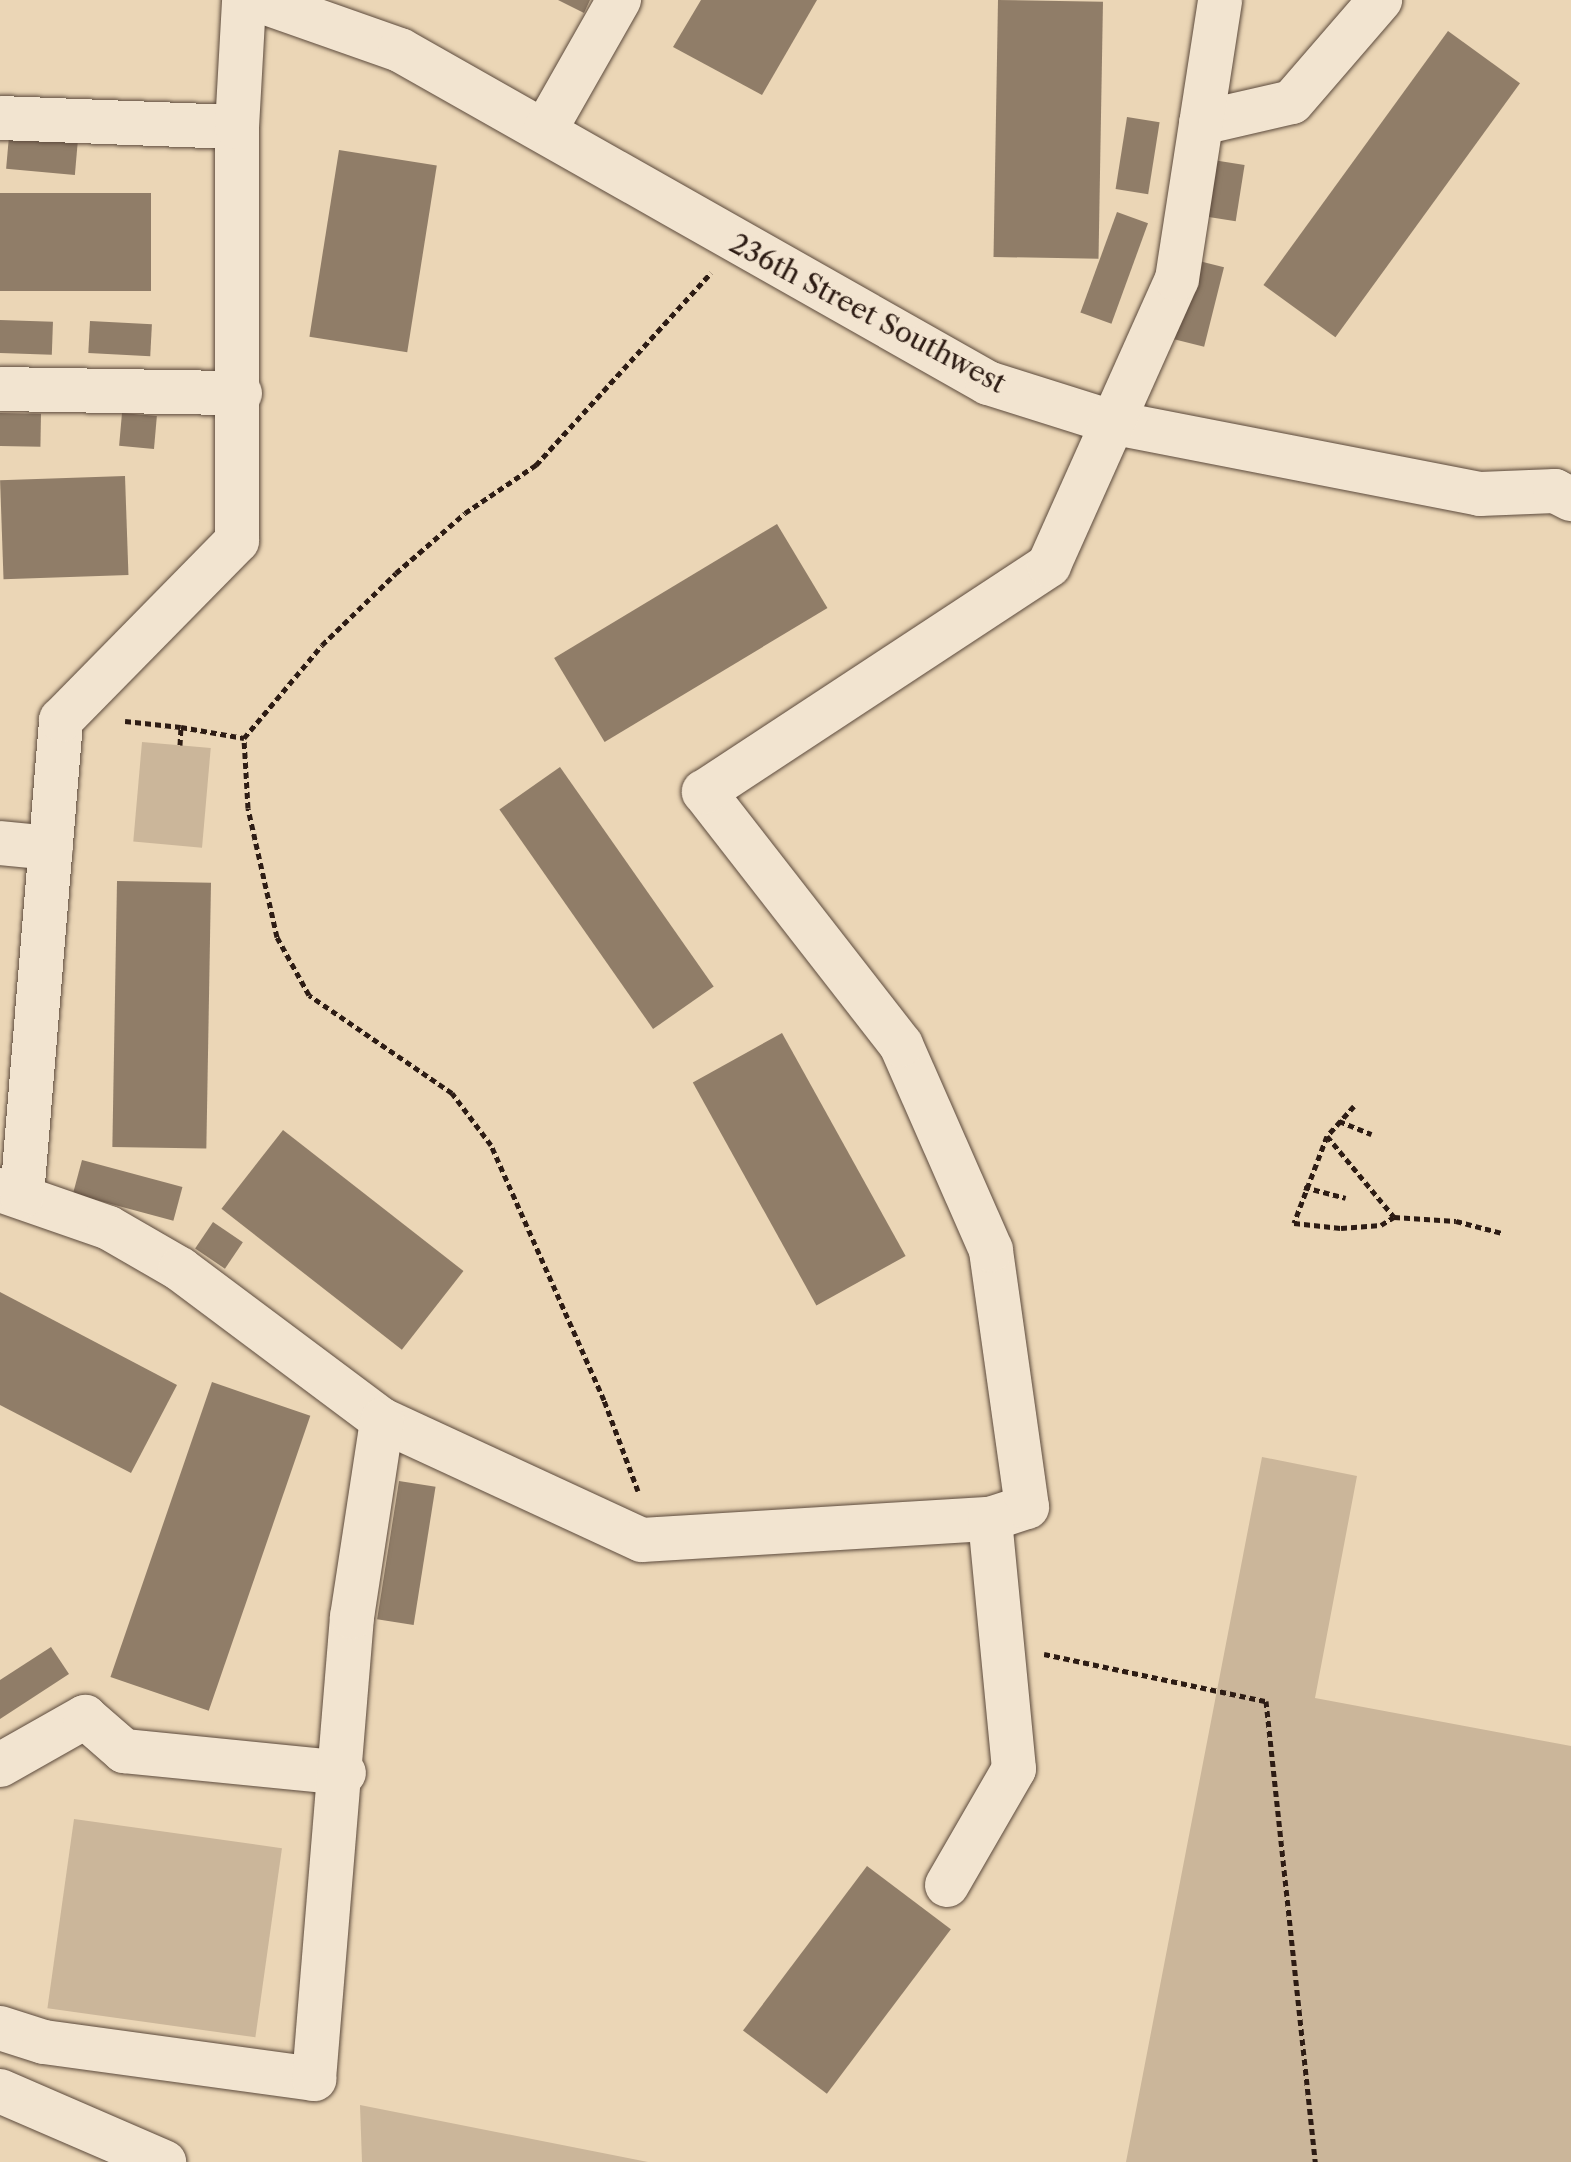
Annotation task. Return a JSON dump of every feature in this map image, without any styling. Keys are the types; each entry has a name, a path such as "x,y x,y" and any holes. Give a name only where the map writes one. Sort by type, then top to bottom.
{"street":[{"path":"244,0 237,127 240,393 237,541 61,720 51,848 11,1193 109,1228 180,1269 382,1420 642,1540 1008,1513"},
{"name":"236th Street Southwest","path":"258,0 400,50 545,130 732,241 988,383 1115,423 1480,494 1555,491 1571,499"},
{"path":"545,130 619,0"},
{"path":"947,1885 1014,1769 1002,1646 1008,1513 991,1250 901,1045 704,792 1049,565 1177,279 1220,0"},
{"path":"1201,123 1292,102 1380,0"},
{"path":"0,118 237,127"},
{"path":"0,389 240,393"},
{"path":"0,843 51,848"},
{"path":"0,2028 44,2042 314,2079 344,1773 352,1617 382,1420"},
{"path":"0,1765 85,1717 124,1751 344,1773"},
{"path":"0,2091 164,2162"}],"path":[{"path":"642,1540 636,1477 491,1145 452,1093 309,995 277,937 248,808 244,738 322,645 396,573 465,513 536,465 696,293 732,241"},
{"path":"125,721 244,738"},
{"path":"180,745 181,727"},
{"path":"1354,1106 1327,1136 1304,1187 1294,1223 1341,1228 1381,1225 1394,1217 1456,1221 1502,1233"},
{"path":"1338,1121 1371,1134"},
{"path":"1327,1136 1394,1217"},
{"path":"1304,1187 1346,1198"},
{"path":"1002,1646 1266,1701 1315,2162"}],"shaded area":[{"path":"142,742 211,748 202,848 133,842"},
{"path":"1262,1457 1357,1476 1315,1698 1571,1746 1571,2162 1126,2162"},
{"path":"74,1819 282,1848 255,2037 47,2008"},
{"path":"360,2105 648,2162 362,2162"}],"building":[{"path":"558,0 590,0 584,13"},
{"path":"701,0 817,0 762,95 673,47"},
{"path":"998,0 1103,2 1098,259 994,257"},
{"path":"1448,31 1520,83 1335,337 1263,285"},
{"path":"1127,117 1160,122 1148,194 1116,189"},
{"path":"9,136 78,142 75,175 6,169"},
{"path":"339,150 437,165 407,352 309,337"},
{"path":"1213,160 1245,165 1236,221 1204,216"},
{"path":"0,193 151,193 151,291 0,291"},
{"path":"1117,212 1148,223 1111,324 1080,313"},
{"path":"1191,259 1224,267 1204,347 1171,339"},
{"path":"0,320 53,322 52,355 0,353"},
{"path":"90,321 152,324 150,356 88,353"},
{"path":"0,413 41,414 40,447 0,446"},
{"path":"122,413 157,416 154,449 119,446"},
{"path":"125,476 128,575 4,579 0,480"},
{"path":"777,524 827,608 605,742 554,658"},
{"path":"560,767 714,987 653,1029 499,809"},
{"path":"117,881 211,883 206,1149 112,1147"},
{"path":"782,1033 906,1256 816,1305 693,1082"},
{"path":"283,1130 463,1271 402,1350 221,1209"},
{"path":"82,1160 182,1187 173,1221 73,1194"},
{"path":"213,1222 243,1242 225,1269 195,1249"},
{"path":"0,1292 177,1385 131,1473 0,1405"},
{"path":"212,1382 310,1416 209,1711 110,1677"},
{"path":"399,1481 436,1487 414,1625 377,1619"},
{"path":"51,1647 69,1674 0,1719 0,1680"},
{"path":"867,1866 951,1929 827,2094 743,2031"}]}
